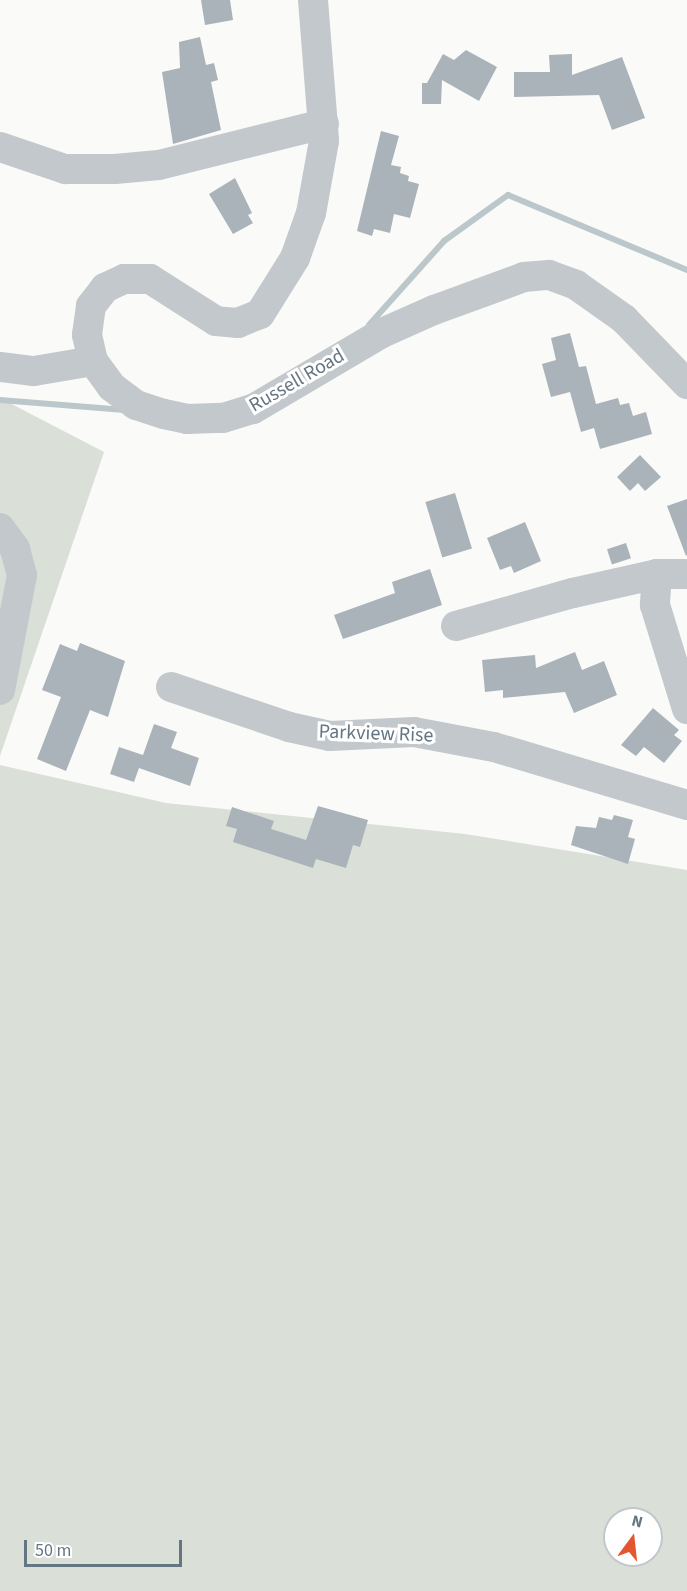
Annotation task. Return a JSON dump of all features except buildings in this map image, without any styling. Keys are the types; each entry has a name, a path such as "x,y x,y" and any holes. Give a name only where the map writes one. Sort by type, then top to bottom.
{"street":[{"name":"Russell Road","path":"313,0 324,124 321,170 311,213 295,258 260,314 238,323 216,321 150,279 124,279 105,288 91,306 87,335 93,360 112,387 136,405 187,419 223,418 253,409 362,344 424,315 524,277 549,275 576,285 624,319 687,384"},
{"path":"0,147 64,169 115,169 159,165 324,124"},
{"path":"0,367 34,371 93,360"},
{"path":"0,528 15,549 22,574 0,690"},
{"path":"456,626 505,609 657,574 687,574"},
{"path":"657,574 655,605 687,709"},
{"name":"Parkview Rise","path":"171,687 289,727 330,736 414,732 494,747 687,805"}],"shaded area":[{"path":"0,398 104,452 0,756"},
{"path":"0,765 166,803 465,834 687,870 687,1591 0,1591"}],"waterway":[{"path":"369,325 444,241 508,195 687,270"},
{"path":"0,400 125,410"}]}
